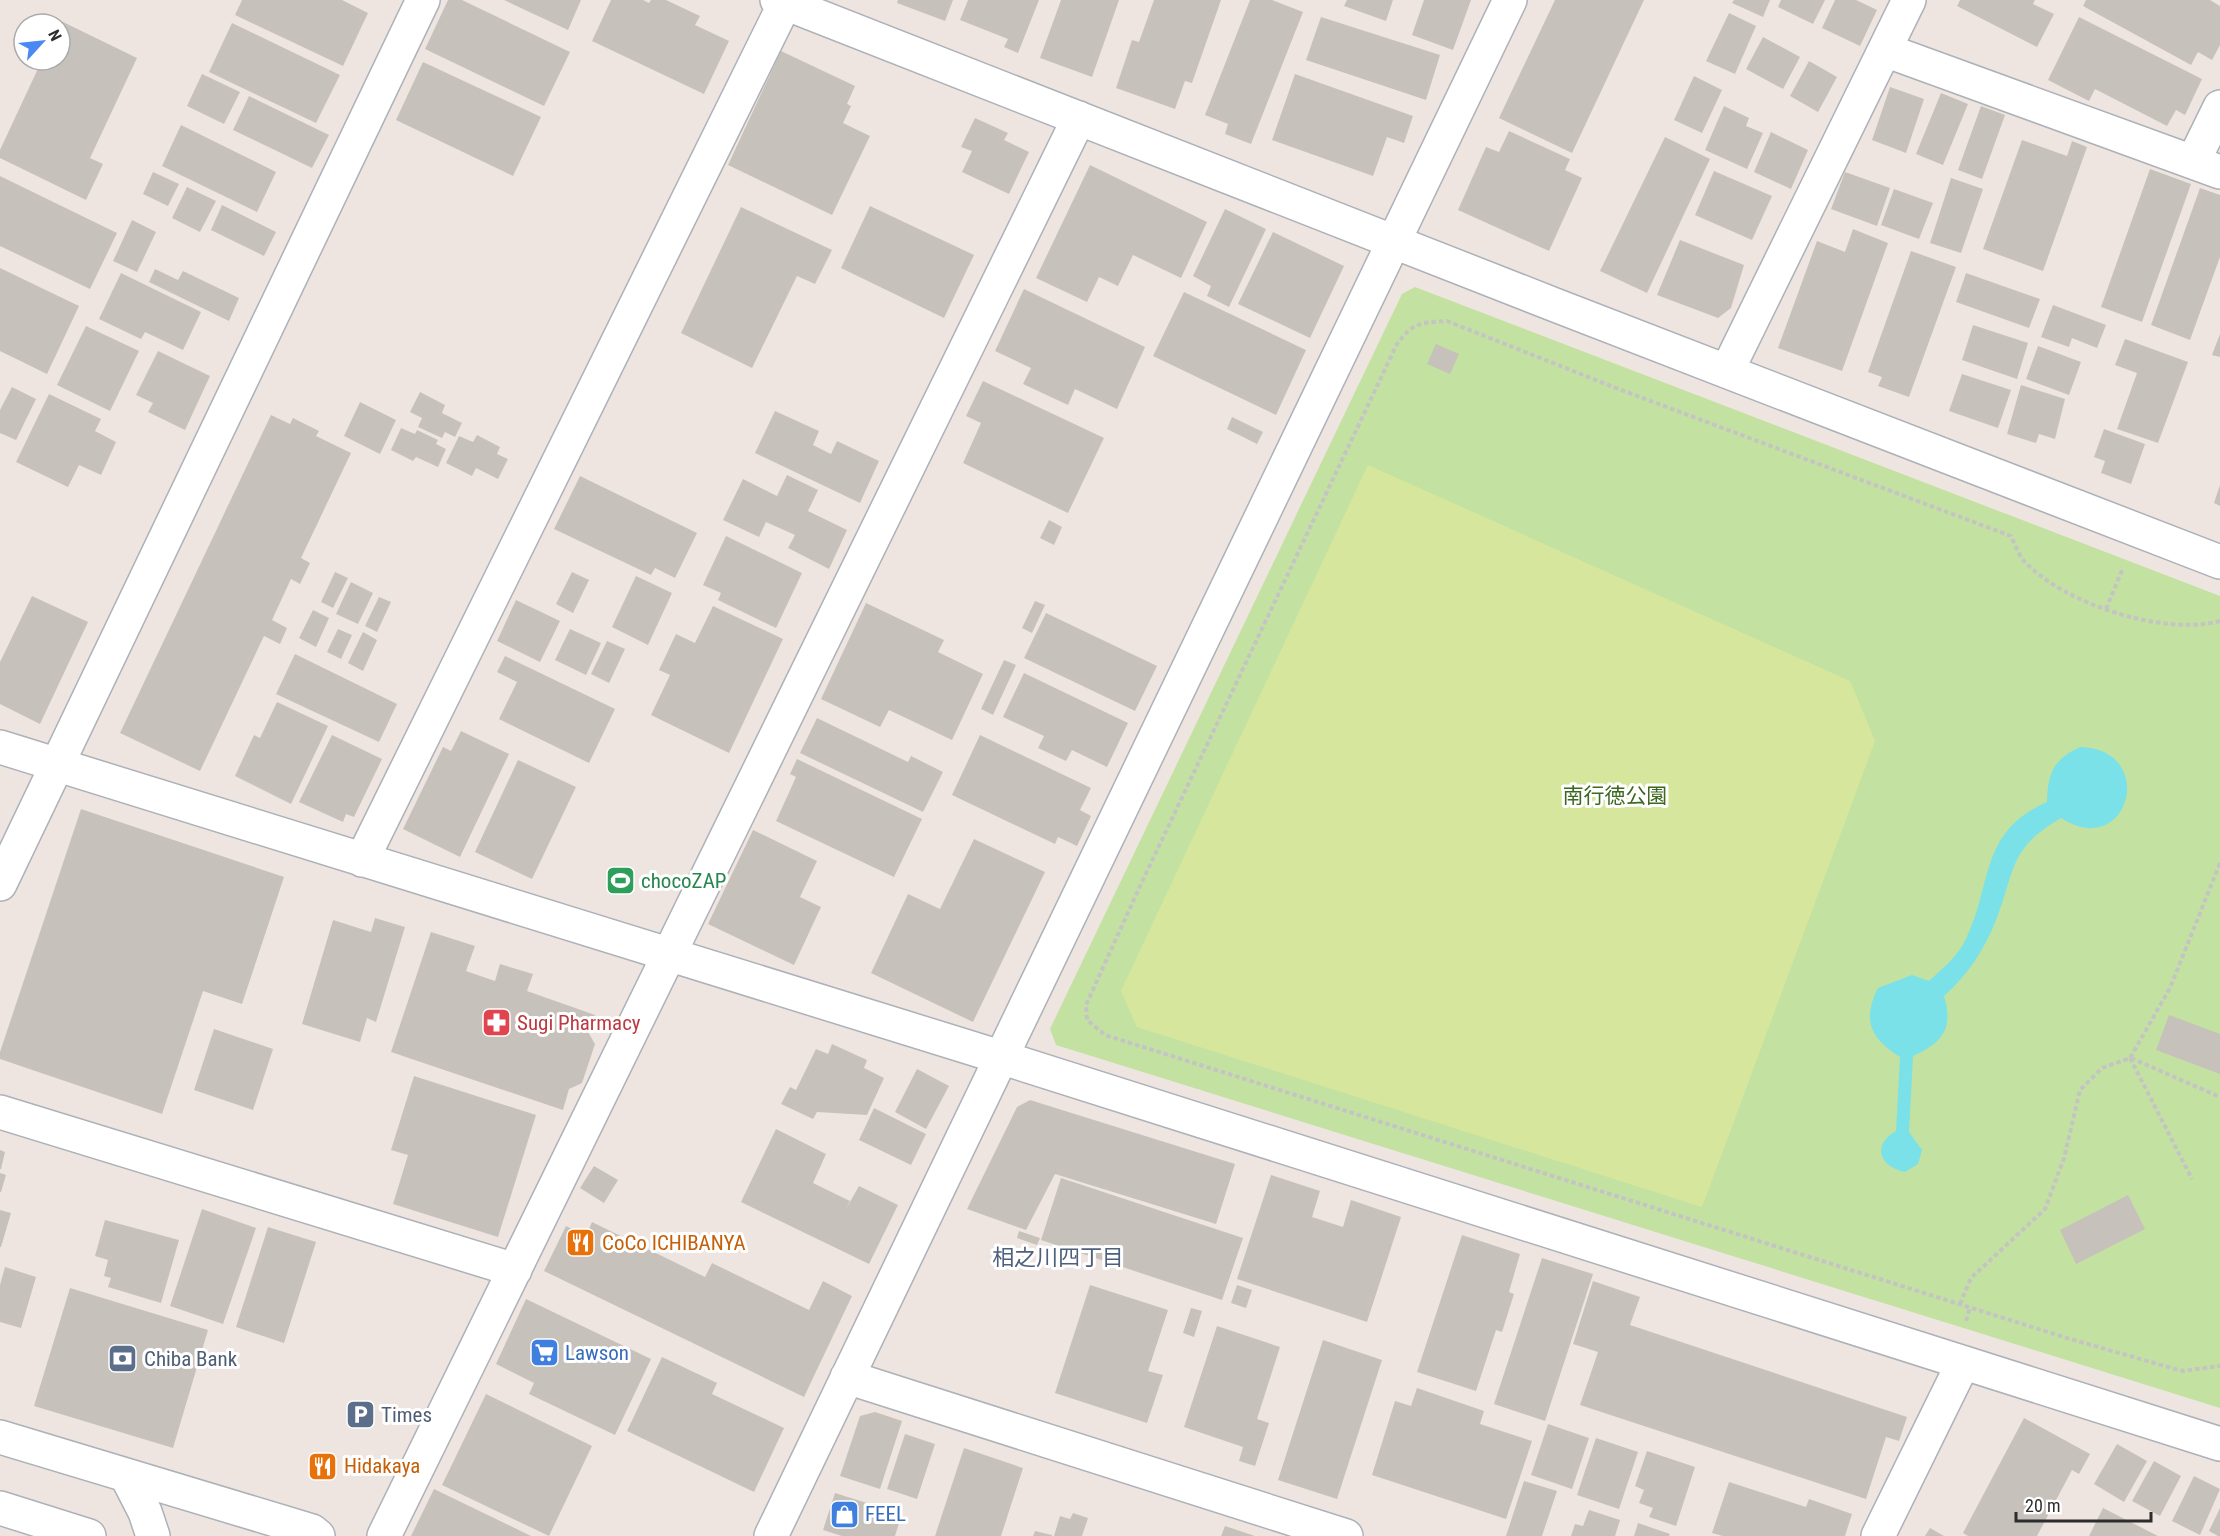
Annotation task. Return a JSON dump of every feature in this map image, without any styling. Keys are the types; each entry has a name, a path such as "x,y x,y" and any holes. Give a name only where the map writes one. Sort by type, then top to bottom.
{"street":[{"path":"0,884 423,0"},
{"path":"771,1536 1510,0"},
{"path":"1727,371 1910,0"},
{"path":"362,860 781,2 2220,562"},
{"path":"1885,50 2207,167 2220,107"},
{"path":"384,1536 1079,118"},
{"path":"0,747 1000,1057 2220,1444"},
{"path":"0,1112 515,1270"},
{"path":"1878,1536 1963,1363"},
{"path":"847,1377 1346,1536"},
{"path":"0,1437 312,1531 318,1536"},
{"path":"126,1475 145,1512 153,1536"},
{"path":"0,1508 89,1536"}],"path":[{"path":"2220,621 2200,626 2176,624 2106,609 2052,585 2022,559 2011,536 1616,388 1448,321 1419,323 1407,331 1397,344 1140,886 1086,1005 1087,1020 1105,1035 1960,1304 2182,1371 2220,1366"},
{"path":"2106,609 2124,567"},
{"path":"1960,1304 1971,1278 2045,1209 2064,1158 2080,1090 2102,1068 2130,1058 2170,988 2220,863"},
{"path":"2130,1058 2220,1097"},
{"path":"2130,1058 2192,1179"}],"green space":[{"name":"南行徳公園","path":"1415,287 2220,596 2220,1408 1056,1045 1050,1029 1402,294"},
{"path":"1368,465 1850,681 1875,741 1702,1207 1137,1027 1121,991"}],"water":[{"path":"2080,747 2105,752 2120,765 2127,782 2126,800 2118,815 2104,826 2085,828 2061,818 2044,829 2022,850 2011,873 1996,920 1981,952 1961,979 1944,996 1947,1017 1943,1034 1931,1046 1913,1056 1909,1132 1922,1150 1918,1164 1905,1172 1896,1169 1885,1161 1881,1149 1888,1137 1896,1131 1900,1057 1882,1043 1872,1027 1870,1010 1873,999 1878,988 1912,975 1929,981 1954,957 1966,939 1991,861 1999,844 2009,828 2025,814 2047,802 2049,783 2054,768 2064,757"}],"building":[{"path":"242,0 342,0 368,13 343,66 235,15"},
{"path":"448,0 462,0 570,52 544,106 425,49"},
{"path":"504,0 581,0 568,30"},
{"path":"611,0 643,0 649,3 651,0 666,0 700,16 695,25 729,41 704,94 592,41"},
{"path":"898,0 953,0 945,21 897,3"},
{"path":"968,0 1039,0 1018,53 1004,47 1008,39 960,20"},
{"path":"1061,0 1119,0 1092,77 1040,58"},
{"path":"1154,0 1221,0 1192,83 1185,81 1175,109 1116,88 1132,40 1139,42"},
{"path":"1250,0 1272,0 1303,12 1251,144 1225,134 1228,124 1205,115"},
{"path":"1347,0 1393,0 1386,21 1344,6"},
{"path":"1424,0 1471,0 1453,50 1412,35"},
{"path":"1555,0 1644,0 1572,153 1499,118"},
{"path":"1734,0 1770,0 1763,17 1732,3"},
{"path":"1781,0 1825,0 1813,24 1778,7"},
{"path":"1835,0 1856,0 1877,10 1860,46 1822,28"},
{"path":"1960,0 2035,0 2033,4 2054,14 2037,47 1957,6"},
{"path":"2086,0 2210,0 2220,6 2220,45 2212,60 2198,52 2191,65 2083,6"},
{"path":"1729,13 1756,26 1735,74 1706,61"},
{"path":"1321,17 1440,55 1426,100 1306,60"},
{"path":"2079,17 2202,79 2185,115 2176,110 2167,126 2095,89 2089,101 2048,80"},
{"path":"232,23 340,75 316,123 209,72"},
{"path":"72,26 137,58 90,158 103,164 86,200 0,158 0,150 36,72 72,72"},
{"path":"1763,37 1800,57 1783,89 1746,69"},
{"path":"781,51 855,86 847,104 851,106 843,123 870,136 832,215 728,165"},
{"path":"1809,61 1837,77 1818,112 1790,96"},
{"path":"423,62 541,117 513,176 396,120"},
{"path":"202,74 240,92 224,124 187,106"},
{"path":"1295,74 1413,116 1404,143 1387,137 1373,176 1272,140"},
{"path":"1694,76 1722,90 1702,133 1674,120"},
{"path":"1890,87 1924,99 1906,153 1872,140"},
{"path":"1941,93 1968,104 1943,165 1916,154"},
{"path":"249,96 329,135 312,168 233,130"},
{"path":"1724,106 1749,118 1746,126 1763,133 1747,169 1705,150"},
{"path":"1981,106 2005,115 1982,179 1958,170"},
{"path":"975,118 1008,133 1004,140 1029,152 1009,194 962,172 972,151 961,147"},
{"path":"181,125 276,172 257,212 162,166"},
{"path":"1509,131 1570,159 1565,170 1582,178 1549,251 1458,210 1486,147 1499,152"},
{"path":"1771,132 1808,150 1791,189 1754,172"},
{"path":"1665,137 1710,159 1647,293 1600,271"},
{"path":"2022,140 2067,156 2072,141 2087,147 2043,271 1983,249"},
{"path":"1090,165 1207,222 1181,278 1133,255 1118,286 1099,277 1087,302 1036,278"},
{"path":"2150,169 2191,184 2142,322 2101,307"},
{"path":"1714,171 1772,196 1752,240 1695,215"},
{"path":"153,172 179,184 168,206 143,194"},
{"path":"1845,172 1890,188 1877,226 1831,209"},
{"path":"0,176 117,233 90,289 0,246"},
{"path":"1951,178 1983,189 1961,253 1930,243"},
{"path":"187,187 216,201 200,232 172,218"},
{"path":"2200,188 2220,195 2220,257 2190,340 2151,325"},
{"path":"1894,189 1933,203 1919,239 1881,225"},
{"path":"222,205 276,232 264,256 211,230"},
{"path":"870,206 974,255 944,318 841,268"},
{"path":"741,207 832,250 815,284 797,276 752,368 681,333"},
{"path":"1225,209 1266,229 1229,307 1207,296 1211,286 1193,276"},
{"path":"132,220 156,232 137,272 113,261"},
{"path":"1853,229 1888,243 1842,371 1778,348 1817,241 1845,252"},
{"path":"1273,232 1344,266 1310,338 1238,304"},
{"path":"1680,240 1744,265 1731,308 1718,318 1657,295"},
{"path":"1911,251 1956,267 1909,397 1878,386 1882,377 1868,372"},
{"path":"0,268 79,306 47,374 0,351"},
{"path":"155,269 178,280 183,271 239,298 229,321 149,282"},
{"path":"121,273 201,312 183,350 145,332 141,339 99,319"},
{"path":"1966,273 2040,299 2029,328 1956,302"},
{"path":"1024,289 1145,347 1117,409 1075,389 1068,405 1023,384 1031,368 995,351"},
{"path":"1184,292 1306,350 1276,415 1153,356"},
{"path":"2053,305 2106,325 2097,348 2072,338 2069,347 2041,337"},
{"path":"1973,325 2028,343 2017,379 1962,360"},
{"path":"86,326 139,351 110,411 57,385"},
{"path":"2220,334 2220,357 2212,355"},
{"path":"2125,339 2188,362 2158,443 2117,429 2137,373 2115,365"},
{"path":"1436,344 1459,354 1450,374 1427,364"},
{"path":"2038,346 2081,362 2069,395 2026,379"},
{"path":"158,351 210,376 185,430 148,412 153,403 136,395"},
{"path":"1962,374 2011,390 1998,428 1949,411"},
{"path":"983,381 1104,438 1068,513 963,463 981,423 966,416"},
{"path":"2021,385 2065,399 2055,439 2039,434 2036,443 2007,434"},
{"path":"12,387 36,399 16,440 0,433 0,410"},
{"path":"420,392 445,405 442,413 462,423 455,437 445,432 442,438 418,427 422,418 410,412"},
{"path":"49,394 101,419 95,431 116,442 101,475 79,465 68,487 16,462"},
{"path":"360,402 396,420 380,454 344,436"},
{"path":"775,411 819,431 813,445 831,454 837,441 879,461 860,503 755,453"},
{"path":"271,415 290,424 293,418 319,431 316,436 351,453 301,558 310,563 300,584 291,579 272,620 287,628 280,644 264,636 200,771 120,733"},
{"path":"1232,417 1263,432 1257,444 1227,429"},
{"path":"401,428 415,434 417,430 438,440 436,444 446,449 438,467 416,457 413,461 391,450"},
{"path":"2104,429 2145,444 2131,484 2101,473 2105,461 2094,457"},
{"path":"477,435 500,447 497,454 508,459 498,479 476,468 472,476 446,463 459,436 473,442"},
{"path":"787,475 818,490 808,511 847,530 829,569 788,548 795,535 766,522 759,537 723,520 743,479 777,496"},
{"path":"580,476 697,533 675,578 655,568 651,575 554,529"},
{"path":"2220,485 2220,506 2214,503"},
{"path":"1049,520 1062,527 1054,545 1040,538"},
{"path":"726,536 802,573 776,628 718,600 721,593 703,585"},
{"path":"335,572 348,578 333,608 321,602"},
{"path":"572,572 589,580 573,613 556,604"},
{"path":"636,576 672,593 648,645 612,627"},
{"path":"351,582 373,593 358,624 336,614"},
{"path":"32,596 88,622 40,724 0,704 0,662"},
{"path":"379,597 391,602 377,632 365,626"},
{"path":"516,600 560,621 540,662 497,641"},
{"path":"1035,601 1045,605 1032,633 1022,628"},
{"path":"866,603 944,640 938,652 983,674 952,740 889,710 880,727 821,699"},
{"path":"713,606 783,639 729,753 651,715 670,675 659,670 676,634 695,643"},
{"path":"313,610 329,618 316,647 299,638"},
{"path":"1046,613 1157,666 1135,711 1024,658"},
{"path":"338,629 352,635 341,659 327,652"},
{"path":"570,629 601,643 586,675 555,660"},
{"path":"363,632 377,640 363,671 348,663"},
{"path":"607,641 625,649 609,683 591,674"},
{"path":"295,654 397,704 379,742 276,694"},
{"path":"505,656 615,709 589,763 499,719 517,682 497,672"},
{"path":"1004,660 1016,665 993,715 981,709"},
{"path":"1024,673 1128,723 1107,767 1072,750 1066,761 1038,748 1044,736 1003,717"},
{"path":"277,702 328,726 291,804 235,776 254,735 260,738"},
{"path":"817,718 908,762 911,756 943,772 923,812 800,753"},
{"path":"461,731 509,754 460,857 403,829 443,747 451,751"},
{"path":"332,735 382,759 354,817 346,814 343,822 299,802"},
{"path":"980,735 1091,788 1080,810 1091,816 1077,846 1058,837 1055,844 952,795"},
{"path":"797,759 922,819 894,877 776,821 796,777 790,774"},
{"path":"518,760 576,787 532,879 475,852"},
{"path":"81,809 284,877 242,1004 203,991 162,1114 0,1059 0,1052"},
{"path":"753,830 817,861 800,897 821,907 794,965 708,924"},
{"path":"974,839 1045,872 973,1022 871,973 908,894 940,909"},
{"path":"375,918 405,927 376,1022 367,1018 360,1042 302,1024 333,920 371,932"},
{"name":"Sugi Pharmacy","path":"431,932 475,946 466,971 495,981 500,964 533,974 527,991 595,1015 588,1032 595,1044 582,1083 569,1089 563,1110 391,1052"},
{"path":"2169,1015 2220,1034 2220,1074 2156,1050"},
{"path":"214,1029 273,1049 253,1110 194,1090"},
{"path":"832,1044 867,1060 864,1068 884,1078 867,1115 817,1112 813,1119 781,1104 790,1087 796,1090 816,1049 828,1054"},
{"path":"917,1069 949,1086 926,1129 895,1112"},
{"path":"414,1076 536,1115 498,1237 393,1204 408,1155 391,1150"},
{"path":"1030,1100 1235,1164 1216,1224 1055,1174 1026,1230 967,1209 1017,1107"},
{"path":"874,1108 926,1134 911,1165 859,1140"},
{"path":"776,1129 826,1154 813,1183 850,1201 846,1209 859,1186 898,1205 869,1264 741,1202"},
{"path":"0,1150 5,1152 1,1169 0,1169"},
{"path":"594,1166 618,1180 604,1203 580,1188"},
{"path":"0,1173 6,1175 1,1192 0,1192"},
{"path":"1271,1175 1320,1191 1312,1217 1343,1227 1351,1200 1401,1217 1367,1322 1237,1279"},
{"path":"1061,1178 1243,1238 1222,1300 1041,1240"},
{"path":"2128,1195 2145,1229 2076,1264 2060,1230"},
{"path":"202,1209 256,1228 223,1324 170,1306"},
{"path":"0,1210 11,1213 1,1247 0,1247"},
{"path":"105,1220 179,1240 161,1303 108,1287 111,1278 104,1276 108,1260 95,1256"},
{"path":"592,1222 705,1277 712,1263 809,1310 823,1281 852,1296 804,1397 544,1271 566,1226 586,1236"},
{"path":"268,1227 316,1242 284,1343 236,1327"},
{"path":"1019,1231 1040,1238 1037,1245 1017,1238"},
{"path":"1462,1235 1520,1254 1509,1292 1514,1294 1502,1332 1496,1330 1476,1391 1417,1372"},
{"path":"1542,1258 1593,1274 1545,1421 1494,1404"},
{"path":"5,1267 36,1277 21,1328 0,1322 0,1285"},
{"path":"1593,1281 1640,1297 1630,1325 1907,1417 1899,1441 1886,1437 1866,1499 1580,1405 1598,1352 1573,1344"},
{"path":"1090,1285 1168,1310 1148,1371 1163,1375 1147,1423 1055,1393"},
{"path":"1237,1285 1252,1290 1246,1308 1231,1303"},
{"path":"70,1288 208,1330 173,1448 34,1406"},
{"path":"526,1299 651,1359 615,1435 529,1394 534,1383 496,1364"},
{"path":"1191,1308 1202,1311 1194,1337 1183,1333"},
{"path":"1217,1326 1280,1347 1257,1419 1269,1423 1255,1466 1239,1461 1243,1447 1184,1427"},
{"path":"1323,1340 1382,1360 1337,1499 1278,1480"},
{"path":"662,1357 717,1383 712,1394 784,1428 754,1492 627,1431"},
{"path":"1417,1388 1484,1411 1480,1424 1532,1441 1506,1519 1372,1475 1395,1401 1411,1406"},
{"path":"486,1394 592,1446 549,1536 442,1485"},
{"path":"875,1412 902,1421 880,1489 840,1476 860,1416"},
{"path":"2024,1418 2090,1454 2079,1474 2072,1470 2037,1536 1968,1536 1963,1533"},
{"path":"1548,1424 1589,1438 1572,1489 1531,1475"},
{"path":"905,1434 935,1444 917,1499 887,1489"},
{"path":"1596,1438 1638,1452 1619,1509 1577,1495"},
{"path":"2117,1444 2147,1461 2124,1502 2094,1484"},
{"path":"964,1448 1023,1468 1001,1536 935,1536"},
{"path":"1647,1451 1695,1467 1676,1526 1649,1517 1653,1508 1639,1503 1644,1490 1635,1486"},
{"path":"2154,1461 2181,1476 2160,1516 2132,1501"},
{"path":"2194,1476 2220,1489 2200,1535 2172,1521"},
{"path":"1524,1481 1557,1491 1542,1536 1506,1536"},
{"path":"1729,1482 1806,1507 1809,1499 1852,1514 1845,1536 1723,1536 1712,1533"},
{"path":"434,1489 531,1536 411,1536"},
{"path":"835,1493 902,1514 895,1536 842,1536 823,1530"},
{"path":"2103,1508 2158,1536 2089,1536"},
{"path":"2220,1508 2220,1536 2218,1536 2209,1531"},
{"path":"1589,1510 1620,1520 1615,1536 1571,1536 1575,1524 1583,1526"},
{"path":"1073,1513 1088,1518 1082,1536 1054,1536 1060,1516 1070,1519"},
{"path":"1638,1523 1670,1534 1669,1536 1634,1536"},
{"path":"1225,1526 1255,1536 1221,1536"},
{"path":"1930,1528 1944,1536 1925,1536"},
{"path":"1035,1531 1052,1535 1052,1536 1033,1536"}],"place":[{"name":"chocoZAP","path":"620,881"},
{"name":"Sugi Pharmacy","path":"496,1023"},
{"name":"CoCo ICHIBANYA","path":"581,1243"},
{"name":"Lawson","path":"544,1353"},
{"name":"Chiba Bank","path":"123,1359"},
{"name":"Times","path":"360,1415"},
{"name":"Hidakaya","path":"323,1466"},
{"name":"FEEL","path":"844,1514"}],"district":[{"name":"相之川四丁目","path":"1058,1257"}]}
